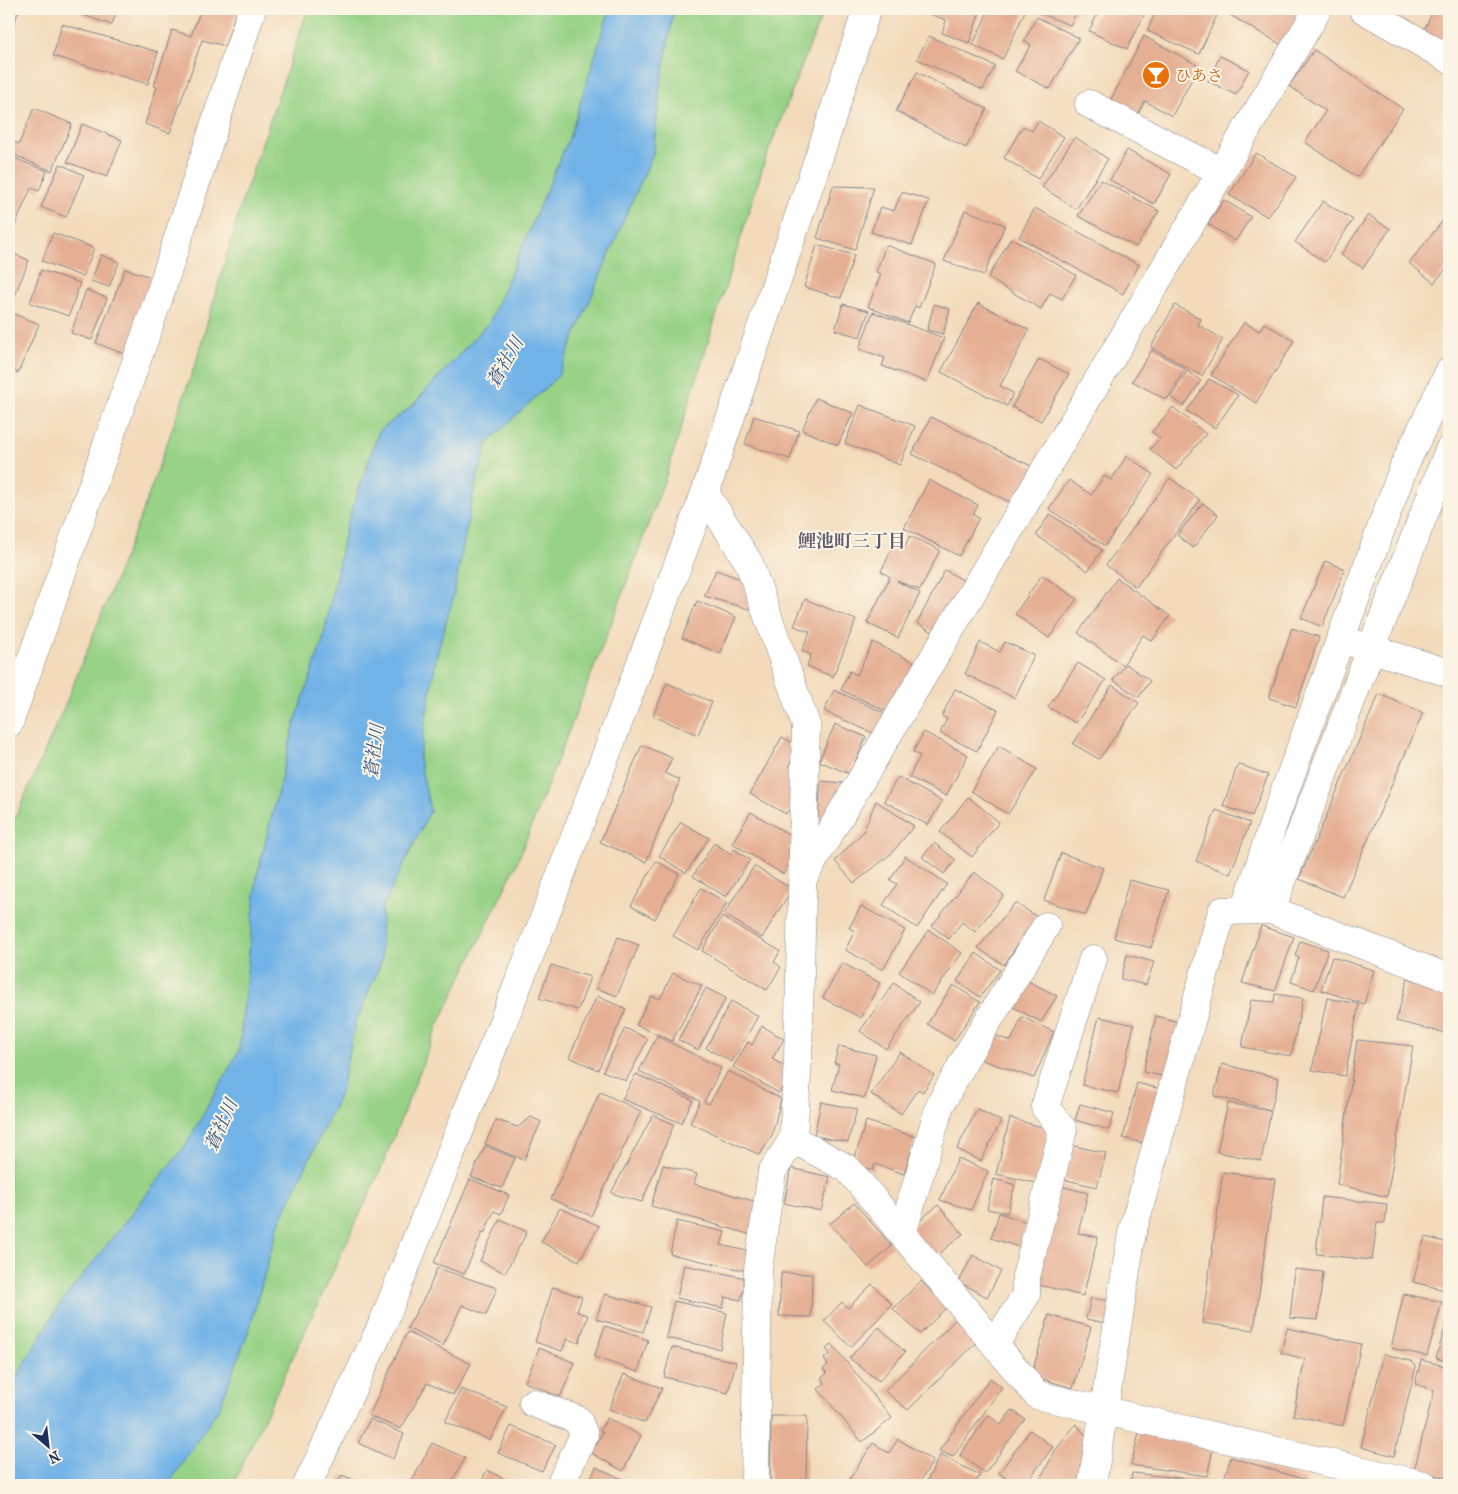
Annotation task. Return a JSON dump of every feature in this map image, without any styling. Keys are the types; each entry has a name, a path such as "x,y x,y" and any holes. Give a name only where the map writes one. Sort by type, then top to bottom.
{"street":[{"path":"9,723 159,297 252,9"},
{"path":"307,1485 383,1323 538,934 705,493 826,136 866,9"},
{"path":"802,880 1318,9"},
{"path":"1363,9 1449,59"},
{"path":"1089,104 1222,172"},
{"path":"1258,910 1276,815 1404,466 1449,372"},
{"path":"1258,910 1371,648 1449,450"},
{"path":"705,493 749,563 806,726 798,1059 793,1139 772,1172 758,1268 755,1485"},
{"path":"1341,640 1449,673"},
{"path":"1092,1485 1132,1233 1222,911 1258,910 1449,978"},
{"path":"902,1234 940,1106 969,1052 1046,926"},
{"path":"995,1344 1026,1295 1026,1276 1063,1130 1045,1107 1093,959"},
{"path":"793,1139 848,1169 1038,1395 1424,1485"},
{"path":"534,1403 578,1420 584,1435 560,1485"}],"green space":[{"path":"308,9 612,9 608,15 570,136 490,321 412,406 379,431 346,527 323,640 295,722 257,876 239,1051 186,1145 60,1304 9,1390 9,832 66,703 144,508 196,362 242,202"},
{"path":"674,9 824,9 765,160 667,473 615,614 516,865 439,1023 381,1169 233,1485 168,1485 220,1406 250,1327 278,1225 340,1094 355,1024 381,962 382,908 430,811 419,759 436,657 453,598 473,493 488,442 558,375 653,154 660,88"}],"water":[{"name":"蒼社川","path":"612,9 674,9 660,88 653,154 558,376 488,442 473,493 453,598 436,657 419,759 430,811 382,908 381,962 355,1024 340,1094 278,1225 250,1327 220,1406 168,1485 9,1485 9,1390 60,1304 186,1145 239,1051 257,876 295,722 323,640 346,527 379,431 412,406 490,321 570,136 608,15"}],"building":[{"path":"9,9 19,9 12,31 9,30"},
{"path":"82,9 117,9 112,25 80,14"},
{"path":"201,9 237,9 225,46 202,40 170,133 145,124 157,87 154,86 172,30 191,36"},
{"path":"934,9 981,9 969,43 942,33 946,20 932,15"},
{"path":"989,9 1026,9 1003,59 973,45"},
{"path":"1029,9 1078,9 1070,25"},
{"path":"1100,9 1147,9 1127,49 1089,31"},
{"path":"1157,9 1173,9 1183,13 1185,9 1220,9 1199,54 1147,31"},
{"path":"1225,9 1302,9 1282,45 1223,11"},
{"path":"1434,9 1449,9 1449,36 1442,48 1420,38"},
{"path":"1037,17 1079,38 1050,89 1015,71 1031,45 1024,41"},
{"path":"62,24 158,52 148,84 53,56"},
{"path":"929,36 995,66 983,90 917,59"},
{"path":"1144,36 1199,66 1172,116 1145,101 1136,118 1109,103"},
{"path":"1314,50 1403,109 1357,177 1305,142 1326,111 1289,86"},
{"path":"1220,56 1249,70 1236,95 1208,81"},
{"path":"917,72 987,109 966,148 896,111"},
{"path":"34,108 72,124 52,171 9,153 14,142 19,144"},
{"path":"1038,121 1064,137 1038,179 1004,158 1023,126 1032,131"},
{"path":"82,124 122,140 107,177 67,162"},
{"path":"1075,137 1108,159 1076,209 1042,187"},
{"path":"1127,150 1171,174 1154,204 1110,180"},
{"path":"1256,153 1296,177 1268,217 1229,195"},
{"path":"9,156 47,171 39,191 31,188 14,228 9,226"},
{"path":"60,164 84,175 66,217 41,207"},
{"path":"1101,180 1159,211 1136,247 1078,216"},
{"path":"833,186 874,187 855,250 817,238"},
{"path":"902,192 929,200 912,245 871,232 880,207 894,211"},
{"path":"1224,200 1251,217 1235,241 1208,224"},
{"path":"1323,201 1353,220 1325,262 1295,242"},
{"path":"1035,208 1139,265 1123,294 1019,237"},
{"path":"965,210 1005,225 984,275 944,261"},
{"path":"1449,213 1449,265 1434,283 1409,263"},
{"path":"1368,215 1390,229 1363,268 1341,255"},
{"path":"53,233 94,248 83,277 42,261"},
{"path":"1011,238 1076,275 1062,299 1050,293 1041,309 988,278"},
{"path":"817,245 854,255 841,298 804,287"},
{"path":"886,245 936,264 919,308 915,306 908,323 868,307 881,274 876,272"},
{"path":"9,252 29,260 11,305 9,304"},
{"path":"101,255 119,262 109,287 91,281"},
{"path":"125,269 155,278 127,355 96,343"},
{"path":"41,270 80,283 69,316 30,303"},
{"path":"86,290 107,298 92,340 71,333"},
{"path":"978,303 1029,330 1000,386 1013,393 1007,406 941,372"},
{"path":"843,304 869,311 860,337 835,330"},
{"path":"934,304 950,309 943,334 927,330"},
{"path":"1175,305 1201,319 1198,325 1223,339 1202,376 1151,347"},
{"path":"873,312 944,338 927,382 882,366 885,358 859,349"},
{"path":"12,313 39,324 18,373 9,369 9,320"},
{"path":"1244,322 1259,331 1264,323 1294,341 1256,403 1211,375"},
{"path":"1152,350 1185,369 1167,400 1132,381"},
{"path":"1039,359 1069,374 1041,421 1012,407"},
{"path":"1187,371 1201,381 1184,406 1171,397"},
{"path":"1209,379 1238,395 1215,428 1187,411"},
{"path":"816,398 853,413 838,445 802,430"},
{"path":"860,405 915,426 900,465 845,443"},
{"path":"1173,407 1206,434 1176,470 1150,449 1160,438 1152,432"},
{"path":"754,416 799,431 790,459 745,444"},
{"path":"931,417 1035,468 1016,505 912,454"},
{"path":"1127,456 1153,474 1105,546 1049,509 1069,480 1091,495 1104,476 1111,480"},
{"path":"1170,478 1200,500 1136,587 1106,565"},
{"path":"929,480 978,505 973,515 979,518 959,556 904,528"},
{"path":"1203,503 1218,515 1193,548 1177,535"},
{"path":"1050,514 1102,550 1088,571 1036,535"},
{"path":"910,536 940,550 920,590 897,581 920,593 898,638 867,623 890,577 881,571 896,541 905,546"},
{"path":"1325,561 1345,569 1322,627 1301,618"},
{"path":"716,570 749,582 752,610 704,596"},
{"path":"945,570 971,585 940,636 917,623"},
{"path":"1042,575 1077,599 1049,638 1015,614"},
{"path":"1117,578 1170,616 1152,641 1143,635 1123,665 1078,633"},
{"path":"805,599 856,620 833,677 807,666 811,655 802,651 810,632 794,626"},
{"path":"697,601 736,617 720,654 682,638"},
{"path":"1292,628 1319,637 1296,707 1269,698"},
{"path":"873,642 916,663 892,714 841,690 850,671 857,675"},
{"path":"980,642 1000,652 1005,642 1034,655 1015,698 965,674"},
{"path":"1078,663 1106,680 1076,723 1048,707"},
{"path":"1126,664 1150,681 1139,697 1113,680"},
{"path":"667,683 712,702 698,735 653,716"},
{"path":"1112,685 1139,703 1099,759 1073,744"},
{"path":"955,689 998,710 977,751 940,733 947,719 942,716"},
{"path":"834,690 889,715 879,736 824,711"},
{"path":"1379,694 1423,713 1343,897 1299,879"},
{"path":"835,724 866,737 850,774 819,761"},
{"path":"924,732 968,755 946,796 909,777 920,756 913,752"},
{"path":"782,737 799,747 789,765 800,771 800,789 786,814 750,794"},
{"path":"642,745 672,758 665,773 680,780 646,862 600,842"},
{"path":"999,746 1037,769 1008,814 971,791"},
{"path":"1238,764 1268,775 1252,816 1223,806"},
{"path":"898,777 942,801 928,825 884,801"},
{"path":"821,781 842,783 840,810 830,828 817,827"},
{"path":"968,797 999,822 972,857 940,832"},
{"path":"876,801 914,826 891,854 854,883 835,861 863,832"},
{"path":"1216,810 1250,823 1230,874 1196,861"},
{"path":"751,812 795,838 788,849 796,854 783,874 732,843"},
{"path":"681,822 709,838 686,873 659,856"},
{"path":"714,843 731,854 734,849 750,860 726,897 693,876"},
{"path":"934,843 956,860 944,874 922,857"},
{"path":"1061,853 1103,868 1086,915 1044,900"},
{"path":"905,856 947,884 917,928 883,905 897,884 890,880"},
{"path":"656,861 679,874 655,919 631,906"},
{"path":"754,866 792,889 762,938 724,914"},
{"path":"974,872 1004,895 975,932 962,922 949,939 932,926"},
{"path":"1129,880 1169,890 1151,948 1114,938"},
{"path":"701,888 727,903 698,950 673,936"},
{"path":"1015,903 1036,916 1004,965 978,948"},
{"path":"861,906 905,930 883,970 845,950 855,931 849,928"},
{"path":"722,917 780,951 774,962 781,967 767,990 702,951"},
{"path":"1261,926 1294,937 1275,991 1242,983"},
{"path":"929,930 962,953 932,995 899,972"},
{"path":"618,937 639,945 617,996 596,988"},
{"path":"1300,941 1328,950 1314,990 1291,982 1299,957 1295,956"},
{"path":"976,953 1000,970 980,997 957,981"},
{"path":"1127,955 1154,962 1146,985 1121,979"},
{"path":"1332,957 1374,970 1364,1004 1321,990"},
{"path":"842,963 880,983 861,1018 823,998"},
{"path":"551,965 590,977 578,1010 539,998"},
{"path":"673,973 702,986 672,1041 636,1025 651,996 660,999"},
{"path":"1408,978 1449,990 1449,1034 1396,1021"},
{"path":"1026,980 1057,996 1041,1022 1011,1006"},
{"path":"894,983 920,1002 886,1049 860,1031"},
{"path":"953,985 980,1002 954,1041 927,1024"},
{"path":"706,988 726,998 698,1050 678,1040"},
{"path":"1275,994 1303,998 1291,1056 1242,1047 1251,1000 1274,1002"},
{"path":"597,996 626,1009 598,1070 569,1057"},
{"path":"1327,998 1359,1004 1345,1076 1312,1070"},
{"path":"731,1001 758,1016 732,1062 706,1048"},
{"path":"1156,1016 1182,1023 1167,1077 1143,1072"},
{"path":"1022,1017 1054,1032 1034,1078 979,1059 990,1034 1011,1041"},
{"path":"1099,1017 1134,1025 1118,1093 1082,1085"},
{"path":"762,1026 784,1039 772,1059 792,1070 779,1093 733,1067 748,1042 752,1045"},
{"path":"625,1028 648,1039 626,1081 603,1071"},
{"path":"657,1036 721,1068 704,1102 709,1104 728,1071 781,1099 772,1135 760,1155 690,1123 700,1101 639,1071"},
{"path":"1357,1040 1413,1046 1387,1197 1337,1184"},
{"path":"839,1046 876,1055 865,1098 832,1090 839,1064 834,1063"},
{"path":"900,1052 934,1075 923,1092 918,1089 901,1114 871,1094"},
{"path":"1222,1064 1279,1078 1271,1110 1214,1096"},
{"path":"636,1074 693,1100 681,1123 622,1099"},
{"path":"1137,1083 1161,1089 1147,1144 1123,1138"},
{"path":"600,1092 641,1111 591,1216 551,1199"},
{"path":"821,1102 857,1109 848,1142 814,1136"},
{"path":"1228,1103 1271,1111 1261,1161 1217,1152"},
{"path":"1080,1104 1114,1113 1109,1130 1075,1120"},
{"path":"977,1109 1001,1121 981,1161 957,1149"},
{"path":"653,1115 674,1124 642,1202 611,1193"},
{"path":"531,1117 541,1122 524,1160 485,1144 496,1120 518,1127"},
{"path":"1010,1118 1052,1130 1036,1183 996,1174"},
{"path":"866,1121 916,1137 904,1174 875,1164 873,1170 853,1164"},
{"path":"1070,1145 1106,1153 1097,1187 1062,1179"},
{"path":"485,1146 515,1158 502,1188 471,1177"},
{"path":"958,1158 988,1171 971,1210 940,1200"},
{"path":"663,1165 697,1174 694,1184 761,1203 752,1235 651,1206"},
{"path":"791,1168 830,1177 821,1211 784,1203"},
{"path":"1223,1172 1275,1179 1254,1330 1202,1323"},
{"path":"470,1179 509,1195 501,1214 494,1211 464,1274 434,1263"},
{"path":"994,1179 1015,1185 1007,1213 987,1209"},
{"path":"1060,1186 1088,1193 1078,1233 1098,1237 1083,1296 1035,1284"},
{"path":"1322,1197 1387,1204 1385,1223 1377,1223 1372,1260 1316,1254"},
{"path":"854,1203 892,1246 868,1267 830,1224"},
{"path":"938,1205 963,1234 934,1258 910,1229"},
{"path":"560,1208 599,1226 579,1261 541,1242"},
{"path":"999,1213 1027,1222 1019,1247 991,1238"},
{"path":"500,1219 527,1232 505,1273 480,1261"},
{"path":"677,1221 725,1232 721,1245 751,1252 747,1271 670,1254"},
{"path":"1425,1237 1449,1243 1449,1291 1413,1282"},
{"path":"973,1255 1001,1271 987,1297 959,1282"},
{"path":"684,1265 746,1278 741,1300 725,1297 723,1308 677,1298"},
{"path":"437,1268 497,1288 486,1315 462,1305 443,1346 407,1328 428,1291"},
{"path":"1295,1269 1323,1272 1318,1320 1290,1318"},
{"path":"781,1273 812,1274 811,1317 779,1316"},
{"path":"921,1281 947,1307 920,1334 893,1309"},
{"path":"872,1284 892,1304 851,1347 824,1321 842,1302 848,1308"},
{"path":"553,1287 582,1297 577,1312 588,1315 579,1343 567,1339 562,1351 535,1342"},
{"path":"605,1294 651,1307 643,1332 596,1319"},
{"path":"1404,1294 1442,1302 1427,1356 1391,1348"},
{"path":"1091,1298 1115,1302 1110,1324 1086,1319"},
{"path":"674,1301 727,1313 720,1349 666,1338"},
{"path":"1049,1315 1091,1327 1073,1388 1031,1376"},
{"path":"1449,1315 1449,1362 1436,1358"},
{"path":"956,1319 978,1341 908,1410 885,1391"},
{"path":"605,1326 648,1340 638,1372 594,1357"},
{"path":"879,1327 905,1352 879,1381 849,1358"},
{"path":"1287,1328 1361,1344 1343,1426 1293,1415 1305,1359 1281,1353"},
{"path":"407,1332 471,1364 453,1395 427,1383 401,1429 369,1416"},
{"path":"832,1344 892,1418 862,1442 818,1389 825,1383 821,1378 827,1373 823,1369 828,1365 824,1359 830,1354 826,1349"},
{"path":"672,1347 736,1362 728,1393 664,1377"},
{"path":"539,1348 575,1363 560,1397 525,1382"},
{"path":"1384,1354 1411,1361 1416,1366 1394,1456 1361,1447"},
{"path":"1421,1360 1449,1367 1449,1478 1414,1471 1434,1390 1415,1384"},
{"path":"624,1374 662,1388 645,1423 609,1409"},
{"path":"990,1378 1002,1387 953,1457 939,1451"},
{"path":"461,1389 507,1407 490,1440 445,1422"},
{"path":"1012,1410 1025,1419 985,1473 960,1455 989,1415 1001,1425"},
{"path":"771,1416 807,1416 806,1485 770,1485"},
{"path":"607,1418 641,1436 623,1471 591,1453 603,1432 600,1431"},
{"path":"370,1419 404,1434 393,1459 358,1443"},
{"path":"1076,1424 1093,1444 1082,1485 1037,1485 1055,1451"},
{"path":"511,1426 556,1445 542,1471 498,1453"},
{"path":"1030,1430 1053,1447 1025,1485 1015,1485 999,1473"},
{"path":"1139,1433 1213,1449 1207,1476 1131,1465"},
{"path":"898,1439 933,1461 918,1485 846,1485 873,1443 889,1453"},
{"path":"432,1443 465,1458 450,1485 415,1485 411,1483"},
{"path":"940,1455 980,1475 974,1485 925,1485"},
{"path":"1231,1457 1306,1480 1304,1485 1222,1485"},
{"path":"596,1467 635,1485 588,1485"},
{"path":"487,1470 516,1485 480,1485"},
{"path":"1132,1473 1218,1482 1217,1485 1130,1485"},
{"path":"342,1475 365,1485 337,1485"}],"place":[{"name":"ひあさ","path":"1156,75"}],"district":[{"name":"鯉池町三丁目","path":"852,541"}]}
